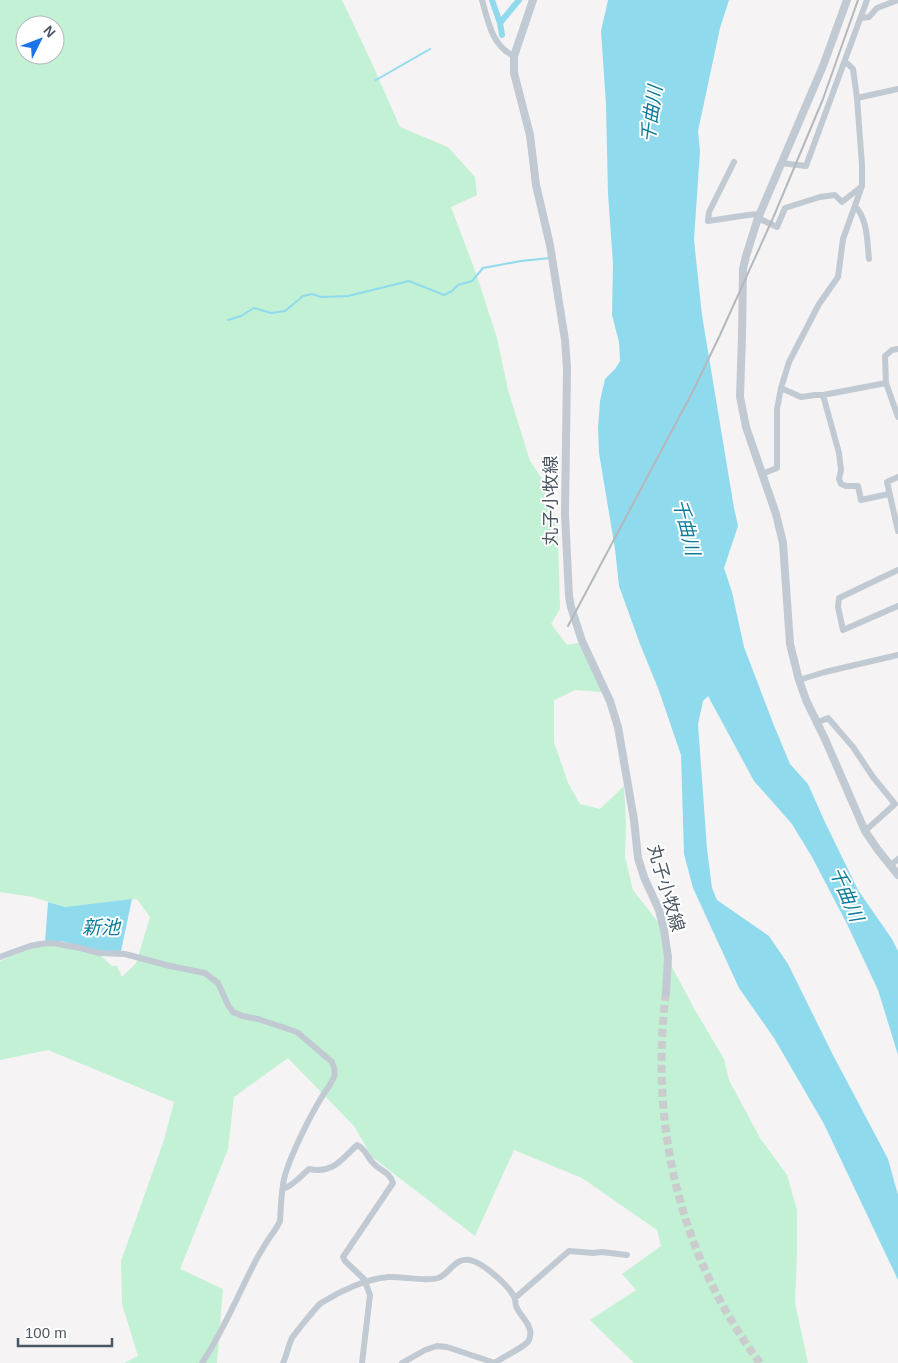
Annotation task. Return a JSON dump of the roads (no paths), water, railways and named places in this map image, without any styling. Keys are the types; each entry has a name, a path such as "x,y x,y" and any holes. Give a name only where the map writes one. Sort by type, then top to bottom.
{"street":[{"path":"482,0 492,33 500,46 514,56"},
{"name":"丸子小牧線","path":"533,0 514,56 514,73 530,135 536,185 550,245 565,340 567,368 565,522 569,596 582,641 610,701 618,727 634,820 639,863 659,910 664,930 668,957 666,993"},
{"path":"847,0 823,66 759,216 743,269 740,397 746,427 776,514 783,543 790,644 799,680 816,723 825,739 866,832 898,875"},
{"path":"781,163 806,166 867,0"},
{"path":"861,18 869,17 877,8 898,0"},
{"path":"762,474 777,468 777,409 788,362 819,304 838,277 842,239 862,186 857,98 853,69 845,61"},
{"path":"857,98 898,89"},
{"path":"734,162 709,212 708,221 748,215 759,216 777,227 785,208 820,197 835,195 842,202 862,186"},
{"path":"855,206 860,212 866,231 869,259"},
{"path":"898,349 892,350 885,356 886,382 898,417"},
{"path":"781,388 801,397 823,395 886,382"},
{"path":"823,395 839,453 841,470 839,480 841,484 858,486 861,500 889,494"},
{"path":"898,477 887,482 898,531"},
{"path":"898,570 839,598 838,607 843,630 898,606"},
{"path":"799,680 898,655"},
{"path":"816,723 828,718 853,747 872,777 896,806 866,832"},
{"path":"890,866 898,859"},
{"path":"0,957 30,946 53,943 99,953 125,954 205,972 218,983 233,1012 290,1028 310,1042 332,1062 335,1068 336,1074 321,1098 288,1166 283,1188 280,1221 277,1228 266,1242 211,1350 202,1363"},
{"path":"283,1188 287,1188 309,1169 327,1170 334,1166 357,1145 361,1146 373,1164 391,1176 393,1183 343,1257 364,1279 370,1295 362,1363"},
{"path":"515,1298 569,1251 627,1255"},
{"path":"283,1363 293,1338 320,1304 344,1291 386,1277 439,1278 461,1260 473,1261 499,1278 515,1298 516,1306 528,1323 529,1341 495,1363 447,1347 437,1346 425,1350 410,1361 402,1363"}],"water":[{"name":"千曲川","path":"608,0 729,0 720,28 698,131 700,151 694,240 702,315 738,526 724,568 732,592 744,647 790,764 808,784 858,890 892,939 898,951 898,1055 878,990 847,924 812,857 792,824 754,781 708,696 703,701 698,724 707,849 712,888 717,900 769,936 788,964 888,1159 898,1195 898,1280 824,1124 774,1038 739,988 693,888 684,854 681,755 619,586 615,549 599,453 598,428 600,401 605,379 620,361 619,342 612,315 613,264 601,31"},
{"name":"新池","path":"132,899 121,951 100,951 61,941 45,942 48,902 65,907"}],"waterway":[{"path":"492,0 502,35"},
{"path":"500,23 519,0"},
{"path":"376,80 430,49"},
{"path":"228,320 241,316 254,308 271,313 285,311 303,296 312,294 321,297 348,296 409,281 444,295 458,285 472,281 483,268 550,258"}],"tunnel":[{"path":"666,993 662,1042 662,1091 667,1140 677,1187 691,1234 709,1279 732,1322 760,1363"}],"railway":[{"path":"568,626 692,393 720,335 773,218 823,99 858,0"}]}
